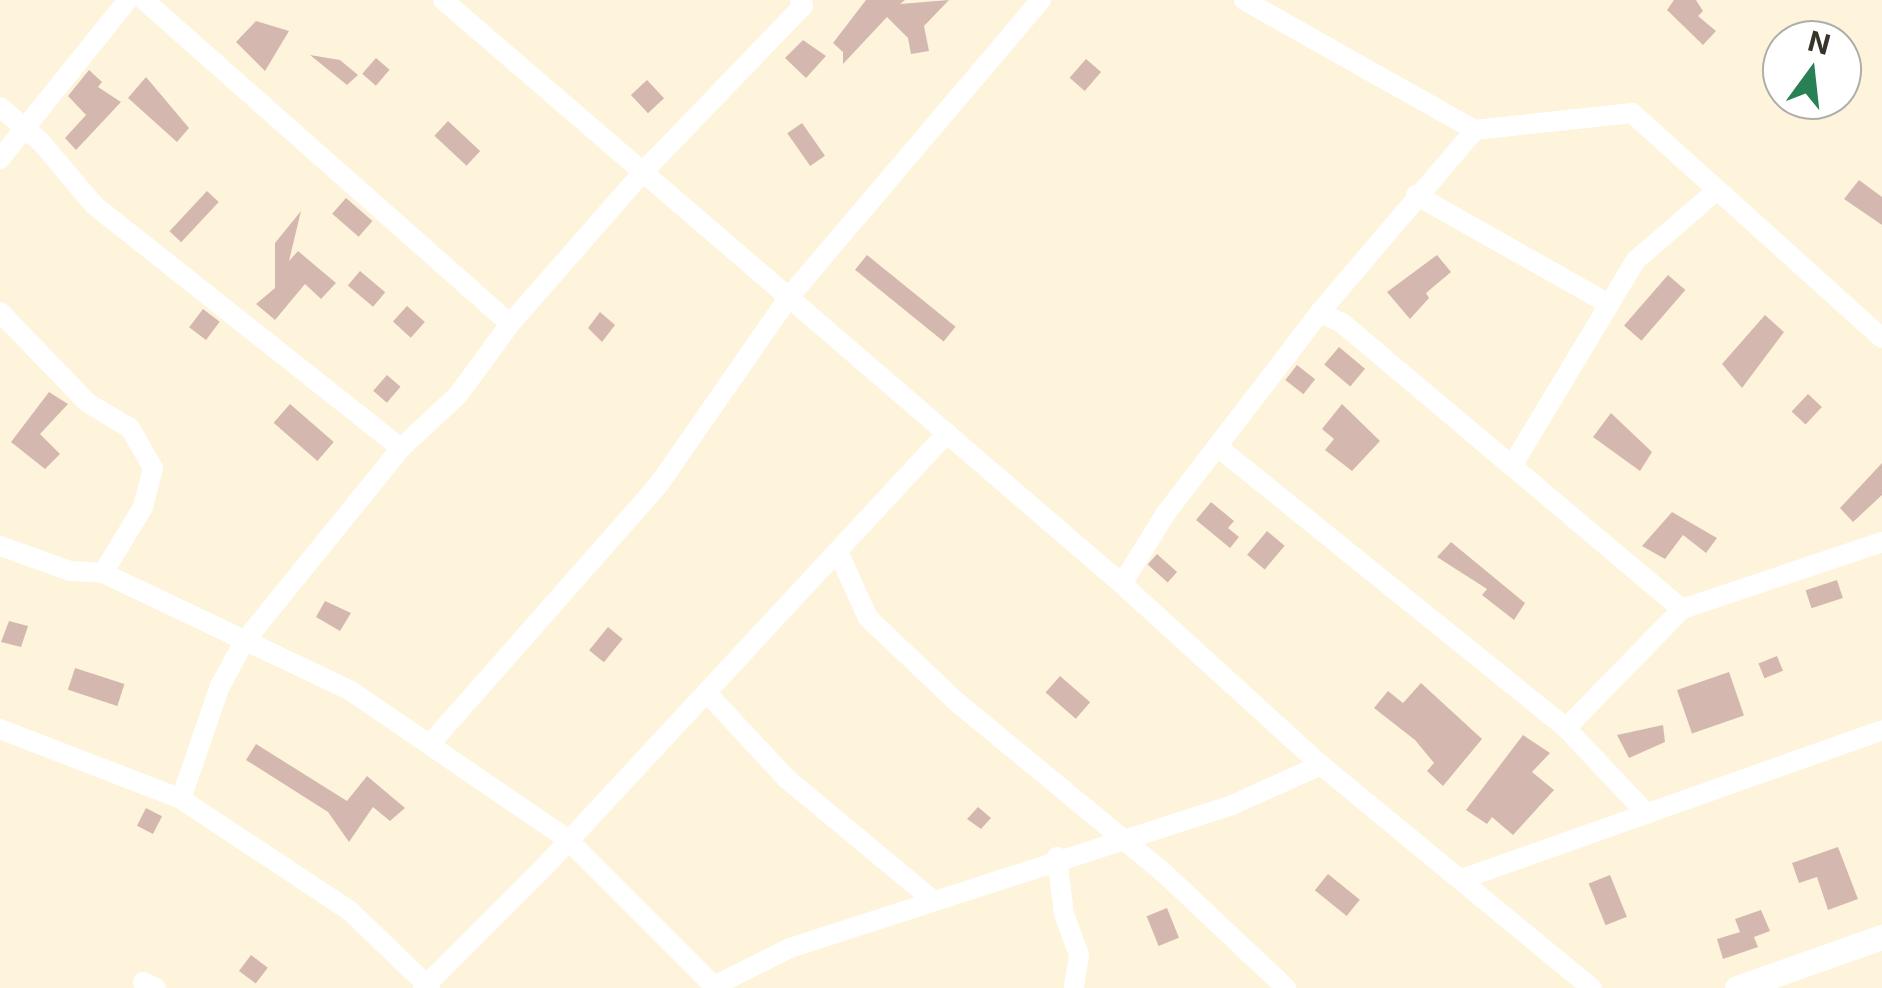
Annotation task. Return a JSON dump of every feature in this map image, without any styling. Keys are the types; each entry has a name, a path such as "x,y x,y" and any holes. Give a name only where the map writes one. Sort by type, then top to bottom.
{"street":[{"path":"0,159 128,0"},
{"path":"144,0 510,324"},
{"path":"443,0 1122,584 1321,765 1465,878 1592,988"},
{"path":"181,799 220,686 244,642 401,448 458,395 510,324 644,171 802,6 800,0"},
{"path":"430,744 659,484 789,297 1041,0"},
{"path":"1244,0 1475,130 1632,113 1882,338"},
{"path":"0,107 26,128 94,204 401,448"},
{"path":"1122,584 1166,513 1320,312 1475,130"},
{"path":"1512,466 1636,260 1716,191"},
{"path":"1416,195 1609,304"},
{"path":"0,312 88,403 130,428 153,468 143,507 103,573"},
{"path":"1320,312 1512,466 1682,610"},
{"path":"0,729 181,799 350,911 427,987 839,554 947,433"},
{"path":"1219,448 1566,728 1647,814"},
{"path":"1566,728 1682,610 1882,542"},
{"path":"0,546 70,571 103,573 352,691 567,840 714,987 790,948 1121,837 1232,804 1321,765"},
{"path":"839,554 868,618 958,704 1121,837 1286,988"},
{"path":"708,693 788,779 934,900"},
{"path":"1465,878 1882,730"},
{"path":"1057,858 1064,914 1078,955 1074,988"},
{"path":"1737,988 1882,937"}],"building":[{"path":"866,0 905,0 900,4 949,0 924,26 929,51 911,54 908,38 887,17 843,64 843,52 833,43"},
{"path":"1674,0 1696,0 1703,11 1698,16 1716,31 1703,45 1667,10"},
{"path":"256,21 289,31 265,71 236,42"},
{"path":"803,40 826,56 806,78 785,58"},
{"path":"310,55 340,60 358,75 347,85"},
{"path":"376,58 390,70 376,86 362,74"},
{"path":"1086,59 1101,72 1085,91 1070,78"},
{"path":"89,70 102,82 98,87 121,102 76,150 65,138 86,115 68,96"},
{"path":"146,77 189,128 177,142 128,98"},
{"path":"647,80 664,98 648,113 631,95"},
{"path":"448,121 480,151 467,166 434,136"},
{"path":"802,123 825,156 810,166 787,133"},
{"path":"1859,180 1882,197 1882,225 1844,199"},
{"path":"207,191 219,202 181,242 169,231"},
{"path":"346,198 372,221 359,237 332,214"},
{"path":"301,211 289,261 298,251 336,283 321,299 305,284 275,320 256,304 275,288 275,243"},
{"path":"867,255 956,327 944,342 855,270"},
{"path":"1437,255 1451,272 1426,293 1429,298 1410,319 1387,292"},
{"path":"360,271 385,292 373,307 348,286"},
{"path":"1668,275 1685,290 1641,341 1624,326"},
{"path":"407,306 425,322 411,338 393,322"},
{"path":"203,309 220,322 206,340 189,327"},
{"path":"600,312 615,325 602,342 588,328"},
{"path":"1765,315 1784,332 1742,388 1722,364"},
{"path":"1339,347 1365,369 1350,386 1324,365"},
{"path":"1297,365 1315,379 1303,394 1285,380"},
{"path":"387,375 401,387 387,403 373,391"},
{"path":"49,392 68,404 40,434 60,454 45,469 11,442"},
{"path":"1808,394 1822,407 1806,425 1792,412"},
{"path":"290,404 334,442 317,461 274,423"},
{"path":"1342,404 1380,441 1352,471 1325,450 1334,439 1322,429"},
{"path":"1611,413 1652,452 1640,471 1593,437"},
{"path":"1882,463 1882,495 1853,522 1840,508"},
{"path":"1211,502 1234,521 1228,528 1239,537 1230,548 1196,520"},
{"path":"1672,512 1717,538 1706,553 1683,535 1665,559 1642,546"},
{"path":"1267,531 1285,546 1265,570 1247,555"},
{"path":"1451,542 1525,603 1514,620 1482,595 1487,589 1437,557"},
{"path":"1157,554 1177,572 1168,582 1148,564"},
{"path":"1837,580 1843,598 1811,608 1806,590"},
{"path":"325,601 351,613 340,631 316,617"},
{"path":"9,621 28,626 21,647 1,642"},
{"path":"608,627 623,639 604,662 589,650"},
{"path":"1777,656 1783,671 1764,678 1758,663"},
{"path":"75,668 124,684 117,706 68,690"},
{"path":"1729,672 1744,715 1692,733 1677,690"},
{"path":"1060,676 1090,702 1076,719 1046,693"},
{"path":"1421,683 1482,739 1443,786 1427,771 1434,763 1415,740 1374,708 1388,691 1403,703"},
{"path":"1663,725 1665,742 1629,758 1617,735"},
{"path":"1523,735 1550,753 1532,772 1554,790 1513,835 1492,817 1487,824 1466,810"},
{"path":"256,744 347,801 367,776 405,808 390,821 373,807 349,842 328,812 246,760"},
{"path":"978,807 991,818 981,829 967,819"},
{"path":"146,808 162,816 153,834 137,826"},
{"path":"1838,847 1858,899 1828,910 1817,877 1799,883 1792,863"},
{"path":"1328,874 1360,900 1347,916 1315,890"},
{"path":"1610,875 1627,917 1606,925 1589,884"},
{"path":"1167,908 1179,938 1159,946 1147,916"},
{"path":"1761,910 1770,931 1754,937 1758,947 1723,959 1717,939 1740,932 1735,919"},
{"path":"251,955 268,968 256,984 239,971"}]}
